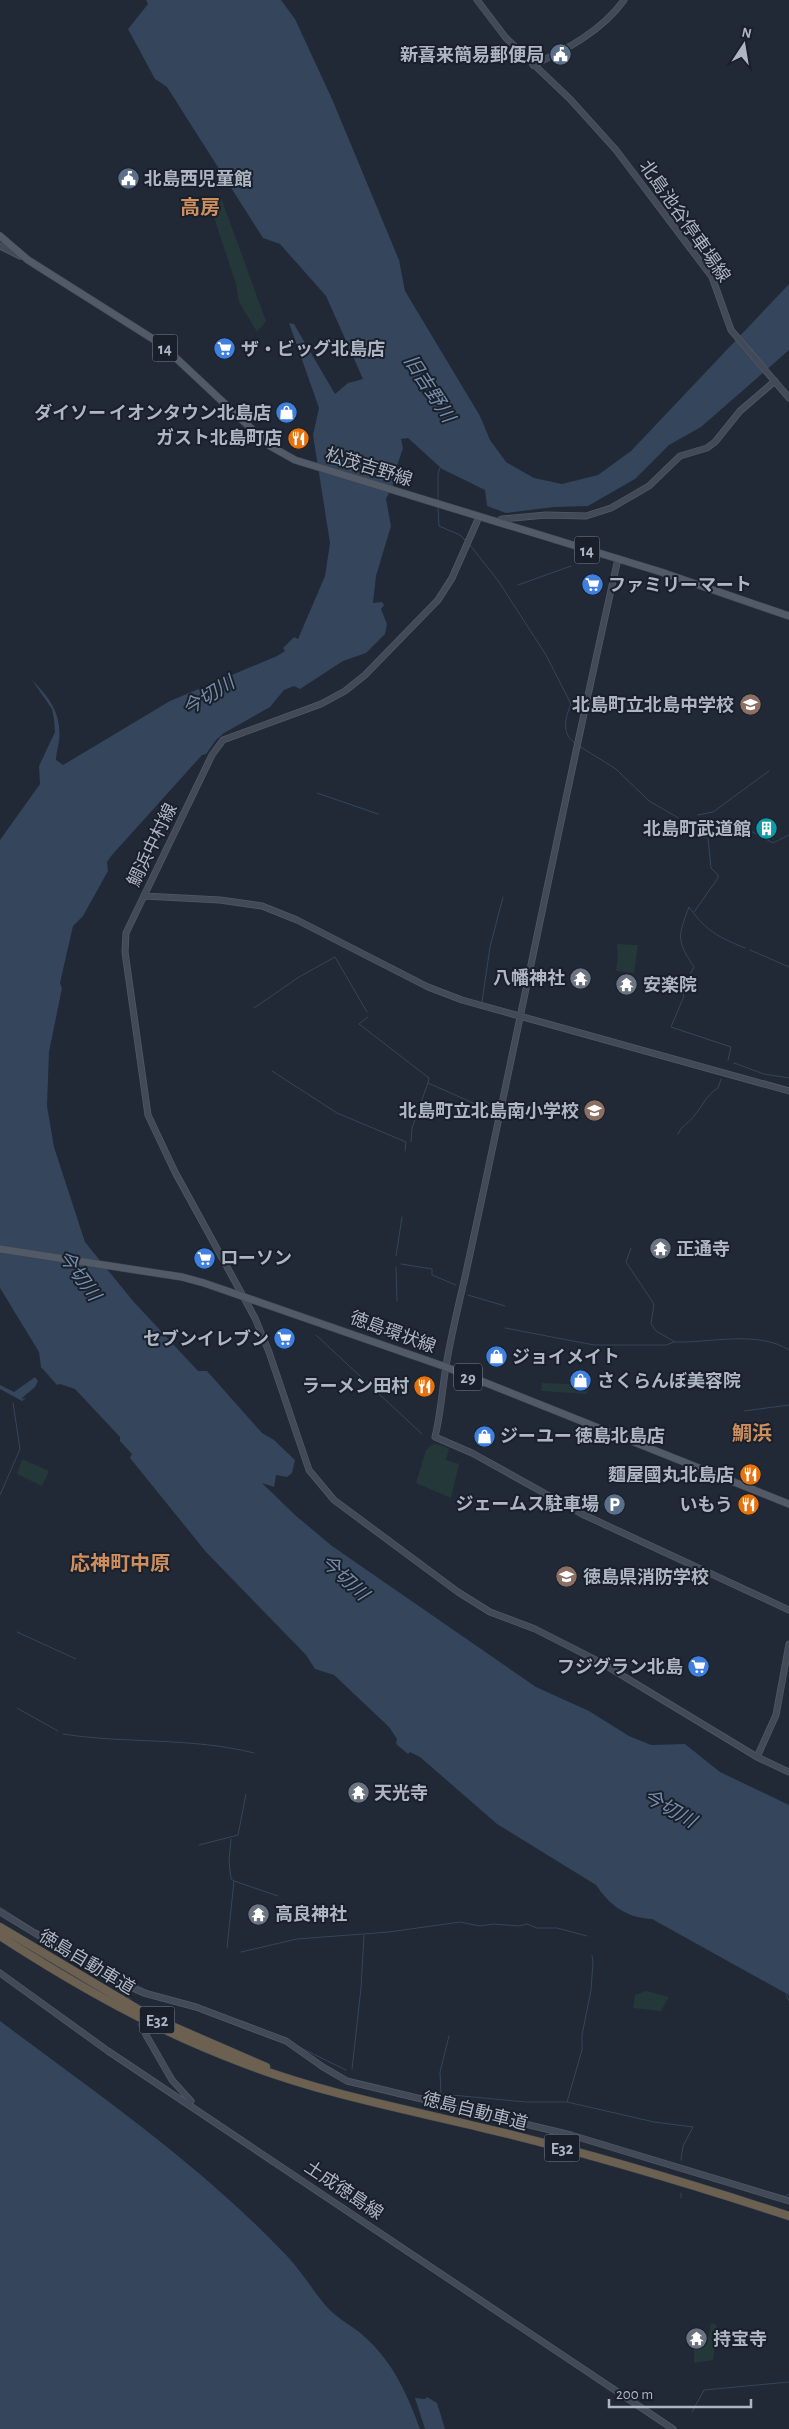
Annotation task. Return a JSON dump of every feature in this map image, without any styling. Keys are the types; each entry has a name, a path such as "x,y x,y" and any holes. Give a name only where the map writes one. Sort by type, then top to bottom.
{"highway":[{"name":"徳島自動車道","path":"0,1927 152,2017 218,2046 329,2090"},
{"name":"徳島自動車道","path":"0,1936 69,1981 148,2023 243,2063 329,2090 589,2155 789,2216"}],"main road":[{"name":"松茂吉野線","path":"0,236 28,260 160,344 270,446 295,460 618,559 789,616"},
{"name":"徳島環状線","path":"0,1249 204,1283 446,1367 789,1504"}],"street":[{"name":"北島池谷停車場線","path":"477,0 506,38 570,99 616,150 712,277 727,321 736,336 789,398"},
{"path":"533,65 562,52 585,36 624,0"},
{"path":"0,246 28,260"},
{"path":"497,522 502,519 546,514 586,516 611,508 649,486 680,456 707,448 715,442 740,410 774,380"},
{"name":"鯛浜中村線","path":"479,517 452,578 438,600 365,675 345,691 321,704 223,740 212,755 126,933 125,952 148,1115 175,1172 245,1297 269,1352 309,1470 334,1500 430,1572 490,1612 535,1629 600,1662 757,1757 789,1772"},
{"path":"618,559 520,1017 502,1112 446,1367 441,1413 435,1437 472,1453 590,1518 789,1610"},
{"path":"144,896 220,900 262,906 297,920 428,987 462,1000 789,1091"},
{"path":"757,1757 776,1716 789,1644"},
{"path":"0,1912 80,1962 120,1982 152,1996 196,2006 286,2041 323,2067 347,2080 571,2135 789,2200"},
{"name":"土成徳島線","path":"0,1973 108,2051 197,2108 673,2429"},
{"path":"120,1982 122,1990"},
{"path":"146,2035 172,2080 197,2108"}],"shaded area":[{"path":"220,195 266,321 257,332 239,302 236,284 209,202"},
{"path":"617,944 638,945 634,973 616,971"},
{"path":"542,1383 589,1385 587,1394 541,1391"},
{"path":"433,1444 449,1449 446,1460 459,1464 451,1498 416,1483 426,1450"},
{"path":"22,1459 49,1471 42,1486 17,1474"},
{"path":"646,1991 669,1997 661,2011 633,2008 635,1995"},
{"path":"711,2323 717,2327 713,2360 694,2363 694,2343 707,2344"}],"water":[{"path":"146,0 281,0 295,19 332,99 399,260 405,291 480,416 490,440 506,462 534,478 562,484 598,475 631,451 789,284 789,350 701,427 669,445 635,479 588,506 554,507 506,513 487,506 485,490 442,469 408,438 401,439 403,448 393,478 393,485 386,499 391,526 376,576 373,603 382,602 384,605 381,609 387,624 385,634 366,653 343,661 300,689 294,686 284,690 270,707 224,733 112,855 107,862 108,871 83,916 73,926 60,983 62,988 49,1052 47,1106 54,1147 85,1242 133,1301 198,1371 207,1371 262,1433 274,1440 295,1460 292,1473 287,1477 276,1475 274,1487 262,1483 295,1515 332,1546 536,1687 589,1711 629,1736 651,1745 685,1744 720,1772 789,1805 789,1995 652,1919 635,1916 620,1910 607,1899 596,1885 497,1824 420,1757 410,1752 408,1754 396,1744 397,1739 389,1727 334,1675 315,1669 306,1655 206,1552 130,1458 132,1454 120,1441 120,1437 75,1389 60,1384 57,1385 41,1367 39,1352 0,1288 0,840 40,784 39,766 55,732 52,709 32,680 49,700 57,715 59,741 56,760 63,765 170,701 285,651 283,648 294,637 298,639 325,576 330,543 313,435 319,408 289,323 294,324 335,394 348,383 363,379 326,296 280,244 263,238 167,87 155,79 128,29 148,4"},
{"path":"35,1377 38,1381 35,1387 21,1399 26,1398 22,1401 0,1389 0,1385 14,1392"},
{"path":"0,2021 149,2132 254,2223 287,2256 331,2312 363,2335 386,2360 406,2394 420,2429 0,2429"},
{"path":"427,2397 437,2403 445,2429 425,2429 415,2398 425,2399"}],"waterway":[{"path":"438,502 438,474 440,468"},
{"path":"438,508 439,526 460,535 465,540"},
{"path":"470,545 499,582 546,655 571,704 566,720 566,730 575,743"},
{"path":"518,585 571,566"},
{"path":"579,746 616,769 649,801 677,817 701,838 749,830 773,843 789,835"},
{"path":"698,815 713,812 769,771"},
{"path":"317,793 378,814"},
{"path":"694,912 718,878 718,875 711,868 708,838"},
{"path":"482,1002 490,947 503,897"},
{"path":"728,1060 731,1047 671,1027 684,996 682,990 694,967 684,950 681,938 689,907 707,928 745,948"},
{"path":"750,950 789,967"},
{"path":"254,1008 299,977 335,957 367,1012"},
{"path":"368,1017 359,1024 429,1078 428,1083 480,1106 484,1100 497,1110"},
{"path":"734,1063 764,1074 789,1078"},
{"path":"272,1071 337,1113 406,1142 405,1151"},
{"path":"678,1134 681,1128 718,1088 721,1079"},
{"path":"411,1142 412,1128 428,1083"},
{"path":"396,1256 402,1217"},
{"path":"631,1248 626,1262 654,1304 651,1324 656,1331 675,1342 749,1339 763,1340 789,1350"},
{"path":"401,1264 432,1269 432,1275 456,1285"},
{"path":"396,1267 397,1301"},
{"path":"468,1295 505,1306"},
{"path":"505,1328 594,1345 666,1345 674,1342"},
{"path":"316,1335 422,1434"},
{"path":"0,1495 20,1449 13,1403"},
{"path":"744,1411 789,1405"},
{"path":"17,1632 76,1659"},
{"path":"17,1708 58,1731"},
{"path":"63,1734 206,1745 254,1753"},
{"path":"199,1845 238,1835 246,1794"},
{"path":"227,1948 234,1881 231,1879 229,1861 231,1839"},
{"path":"234,1881 278,1896"},
{"path":"0,1907 32,1928"},
{"path":"241,1952 297,1939 389,1932 460,1922 480,1926 493,1924 519,1926 527,1924 537,1928 557,1928 587,1936"},
{"path":"37,1930 47,1937"},
{"path":"352,2069 361,1988 364,1935"},
{"path":"53,1940 61,1945"},
{"path":"64,1947 91,1963"},
{"path":"592,1956 591,1990 582,2035 582,2050 567,2102 654,2122 693,2127 683,2146 681,2160"},
{"path":"96,1965 104,1969"},
{"path":"108,1971 116,1975"},
{"path":"126,1980 150,1992"},
{"path":"786,1994 789,2001"},
{"path":"242,2021 257,2027"},
{"path":"449,2036 440,2072 441,2094 526,2102 567,2102"},
{"path":"299,2047 346,2070"},
{"path":"681,2193 681,2198"},
{"path":"692,2412 704,2390 789,2382"}],"tunnel":[{"path":"123,1990 130,2004"},
{"path":"136,2015 146,2035"}],"place":[{"name":"新喜来簡易郵便局","path":"560,55"},
{"name":"北島西児童館","path":"128,179"},
{"name":"ザ・ビッグ北島店","path":"225,349"},
{"name":"ダイソー イオンタウン北島店","path":"287,413"},
{"name":"ガスト北島町店","path":"298,438"},
{"name":"ファミリーマート","path":"592,585"},
{"name":"北島町立北島中学校","path":"750,705"},
{"name":"北島町武道館","path":"767,829"},
{"name":"八幡神社","path":"581,978"},
{"name":"安楽院","path":"627,985"},
{"name":"北島町立北島南小学校","path":"595,1111"},
{"name":"正通寺","path":"660,1249"},
{"name":"ローソン","path":"204,1258"},
{"name":"セブンイレブン","path":"285,1339"},
{"name":"ジョイメイト","path":"496,1357"},
{"name":"さくらんぼ美容院","path":"581,1381"},
{"name":"ラーメン田村","path":"425,1386"},
{"name":"ジーユー 徳島北島店","path":"484,1436"},
{"name":"麵屋國丸北島店","path":"750,1475"},
{"name":"ジェームス駐車場","path":"615,1504"},
{"name":"いもう","path":"749,1505"},
{"name":"徳島県消防学校","path":"567,1577"},
{"name":"フジグラン北島","path":"699,1667"},
{"name":"天光寺","path":"358,1793"},
{"name":"高良神社","path":"259,1914"},
{"name":"持宝寺","path":"697,2339"}],"district":[{"name":"高房","path":"200,207"},
{"name":"鯛浜","path":"752,1433"},
{"name":"応神町中原","path":"120,1563"}],"water label":[{"name":"旧吉野川","path":"430,388"},
{"name":"今切川","path":"208,695"},
{"name":"今切川","path":"80,1275"},
{"name":"今切川","path":"345,1577"},
{"name":"今切川","path":"670,1808"}]}
